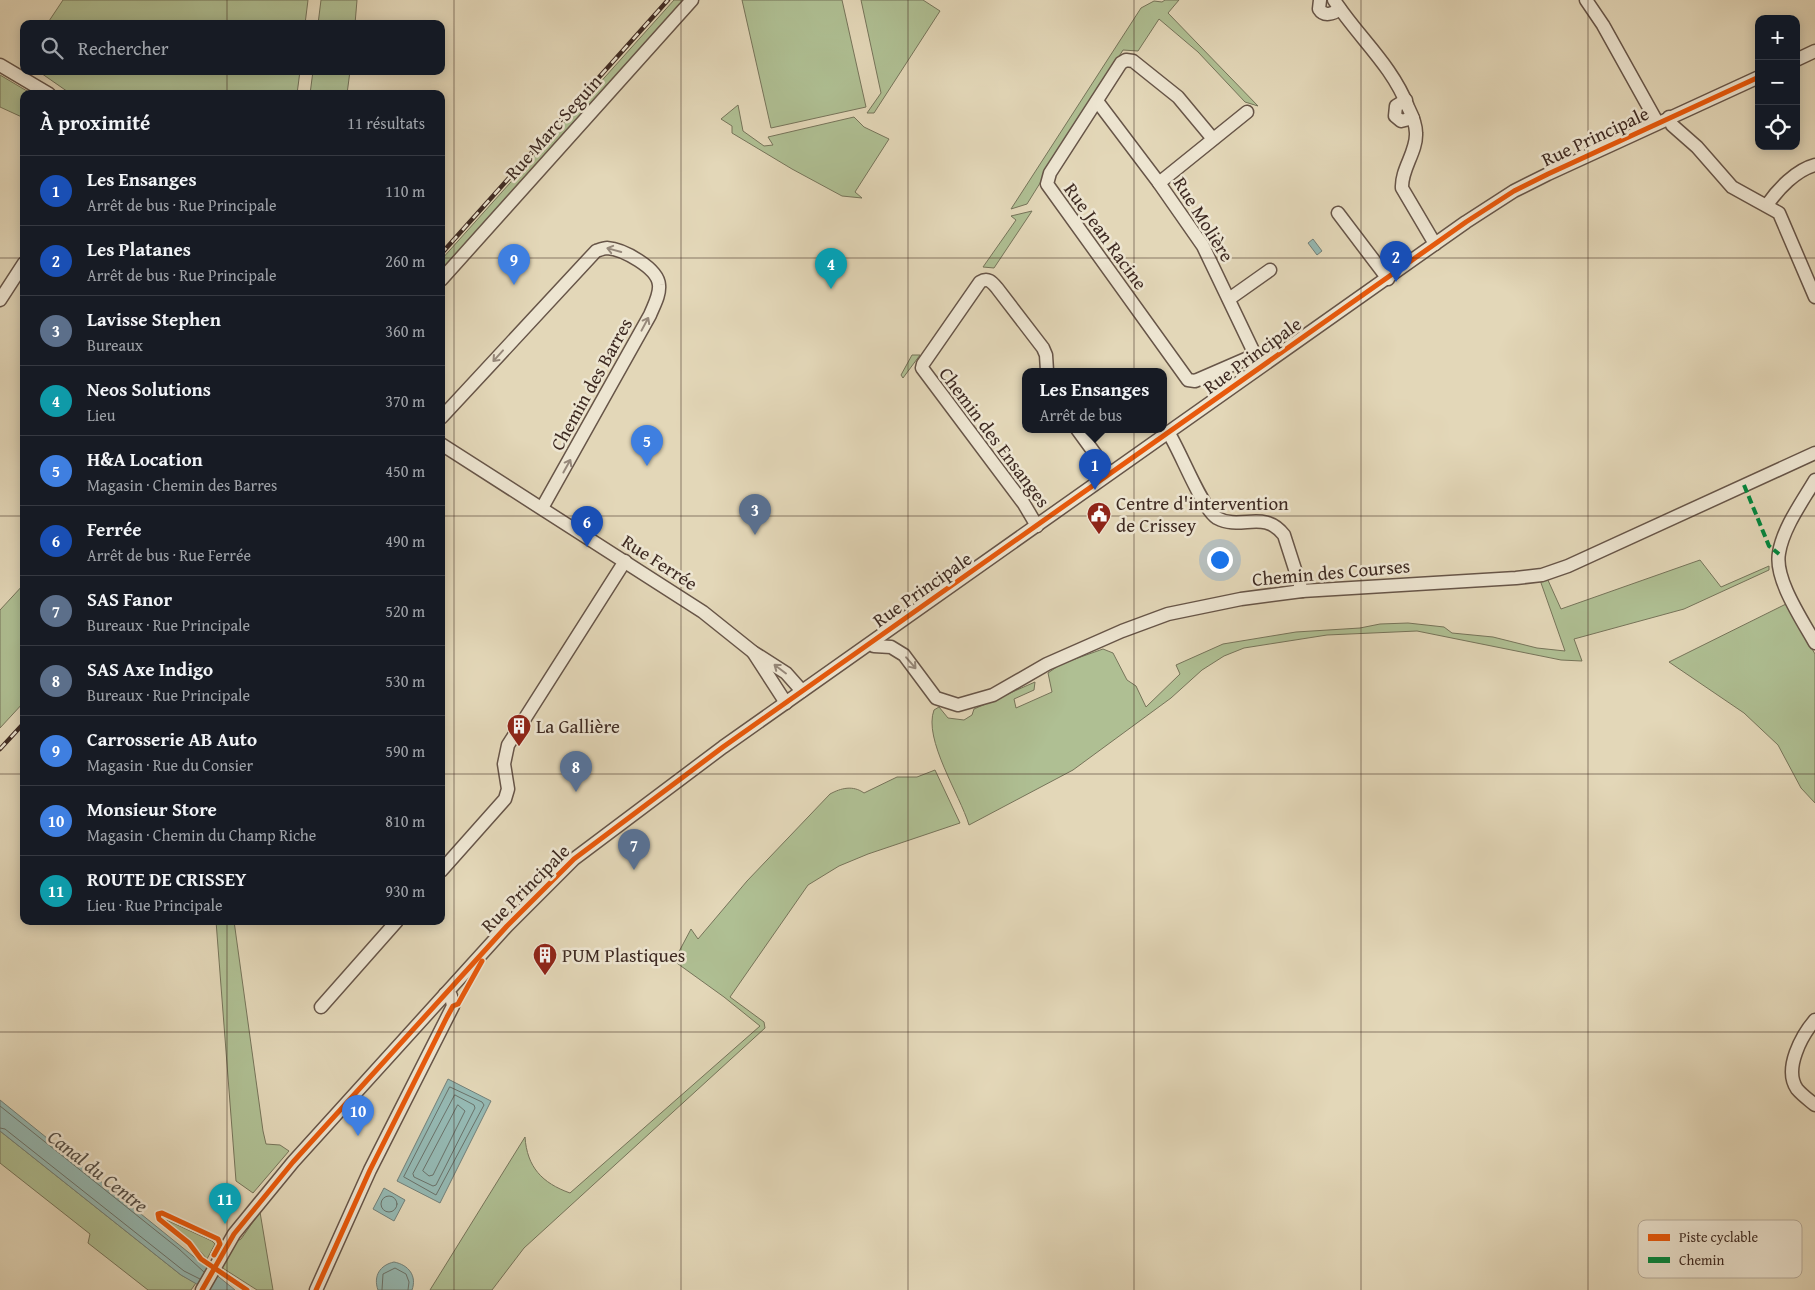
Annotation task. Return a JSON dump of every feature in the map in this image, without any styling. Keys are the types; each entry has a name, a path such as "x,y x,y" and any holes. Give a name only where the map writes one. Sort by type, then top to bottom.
{"street":[{"name":"Rue Marc Seguin","path":"445,276 692,0"},
{"path":"1320,0 1318,9 1323,13 1328,14 1337,4 1380,57 1406,100 1396,106 1395,116 1401,121 1413,118 1416,140 1402,178 1402,188 1435,244"},
{"path":"1590,1 1663,120 1672,125 1696,147 1732,187 1779,213 1788,229 1815,298"},
{"path":"1800,58 1815,51"},
{"name":"Rue Jean Racine","path":"1213,140 1178,97 1136,63 1126,60 1121,63 1050,173 1047,180 1048,189 1188,380 1195,381 1255,355"},
{"path":"0,65 42,90"},
{"name":"Rue Principale","path":"1168,432 1388,279 1435,244 1514,192 1663,120 1755,79"},
{"name":"Rue Molière","path":"1097,102 1159,183 1203,246 1261,368"},
{"path":"1159,183 1247,112"},
{"path":"1767,205 1780,189 1798,174 1815,165"},
{"path":"1338,213 1388,279"},
{"name":"Chemin des Barres","path":"445,414 596,250 607,248 621,252 639,260 655,274 659,284 650,314 542,508"},
{"path":"0,300 20,269"},
{"path":"1229,299 1270,270"},
{"name":"Chemin des Ensanges","path":"1037,526 974,436 924,373 923,364 980,282 990,280 1043,348 1046,355 1047,368"},
{"path":"1168,432 1201,496 1216,517 1230,522 1264,521 1279,528 1284,535 1302,591"},
{"path":"1081,433 1109,473"},
{"name":"Rue Principale","path":"202,1290 234,1234 275,1182 520,912 574,858 802,691 1167,433"},
{"name":"Rue Ferrée","path":"445,447 709,616 753,652 786,673 802,691"},
{"name":"Chemin des Courses","path":"872,643 874,646 891,647 904,655 933,694 950,704 971,703 993,695 1047,664 1122,631 1168,614 1241,598 1302,591 1516,578 1542,574 1609,548 1815,453"},
{"path":"1815,480 1797,510 1778,554 1780,571 1790,597 1815,643"},
{"path":"445,866 505,799 508,790 504,764 508,745 625,561"},
{"name":"Rue Ferrée","path":"753,652 786,703"},
{"path":"321,1007 393,925"},
{"path":"316,1290 370,1170 453,1006 451,996 445,994"},
{"path":"1815,1020 1802,1035 1794,1057 1793,1070 1796,1088 1815,1105"}],"green space":[{"path":"63,0 308,0 306,20 50,20"},
{"path":"321,0 357,0 355,20 318,20"},
{"path":"674,0 683,0 445,268 445,256"},
{"path":"742,0 842,0 866,107 771,128"},
{"path":"861,0 923,0 940,11 874,113 867,113 881,93"},
{"path":"1165,0 1179,0 1168,13 1258,106 1245,102 1198,52 1159,19 1138,51 1123,50 1027,204 1011,209 1141,8 1154,1 1162,2"},
{"path":"0,75 25,90 20,90 20,116 0,107"},
{"path":"44,75 299,75 298,90 65,90"},
{"path":"312,75 349,75 348,90 311,90"},
{"path":"738,105 743,131 764,146 773,145 768,137 854,117 864,127 889,139 855,192 862,198 842,196 732,133 732,126 721,119"},
{"path":"1032,211 994,268 983,267 1016,220 1011,216"},
{"path":"912,355 920,355 903,378 901,375"},
{"path":"1700,560 1721,587 1769,566 1769,570 1684,609 1574,639 1582,661 1561,660 1417,631 1327,635 1244,648 1224,656 1202,670 1171,698 1073,770 969,825 944,767 934,736 932,722 934,710 939,707 948,718 964,720 972,715 974,709 1035,682 1034,690 1014,699 1016,708 1052,692 1048,673 1061,664 1103,649 1113,653 1127,680 1136,686 1146,707 1180,674 1176,665 1223,644 1296,632 1408,623 1444,627 1452,633 1493,637 1537,648 1565,651 1540,580 1547,578 1561,609"},
{"path":"20,588 20,706 0,728 0,610"},
{"path":"1786,604 1815,654 1815,803 1801,788 1778,745 1744,713 1669,662"},
{"path":"935,770 960,823 868,854 839,866 808,885 730,997 764,1022 765,1028 524,1248 492,1290 430,1290 525,1137 529,1157 538,1172 551,1184 570,1193 760,1026 674,961 691,929 698,939 747,881 830,794 847,788 860,790 864,793 897,777 917,777"},
{"path":"216,925 235,925 266,1144 280,1145 289,1151 253,1193 236,1181"},
{"path":"0,1131 181,1275 196,1283 191,1290 148,1290 88,1243 90,1234 0,1163"},
{"path":"260,1212 273,1290 257,1290 221,1267 233,1243 241,1239"},
{"path":"160,1217 212,1241 215,1244 207,1259 189,1239"}],"water":[{"path":"1313,239 1322,251 1317,255 1308,243"},
{"path":"448,1079 491,1101 440,1203 397,1181"},
{"path":"0,1100 235,1290 207,1290 181,1275 0,1131"},
{"path":"384,1188 405,1200 394,1221 373,1209"},
{"path":"394,1262 408,1268 413,1280 412,1290 378,1290 376,1280 381,1268"}],"railway":[{"path":"445,250 668,0"},
{"path":"0,749 20,727"}],"marked path":[{"path":"1744,485 1769,546 1779,554"}],"cycle path":[{"path":"202,1290 234,1234 293,1162 507,926 574,859 723,747 1466,222 1514,191 1548,174 1755,79"},
{"path":"316,1290 370,1170 447,1017 453,1006 458,1004 482,961"},
{"path":"214,1255 220,1244 218,1239 162,1213 158,1214 159,1219 189,1243 201,1259 247,1290"}],"place":[{"name":"Les Platanes","path":"1396,282"},
{"name":"Carrosserie AB Auto","path":"514,285"},
{"name":"Neos Solutions","path":"831,289"},
{"name":"H&A Location","path":"647,466"},
{"name":"Les Ensanges","path":"1095,490"},
{"name":"Lavisse Stephen","path":"755,535"},
{"name":"Centre d'intervention de Crissey","path":"1099,535"},
{"name":"Ferrée","path":"587,547"},
{"name":"La Gallière","path":"519,747"},
{"name":"SAS Axe Indigo","path":"576,792"},
{"name":"SAS Fanor","path":"634,870"},
{"name":"PUM Plastiques","path":"545,976"},
{"name":"Monsieur Store","path":"358,1136"},
{"name":"ROUTE DE CRISSEY","path":"225,1224"}],"water label":[{"name":"Canal du Centre","path":"98,1171"}]}
